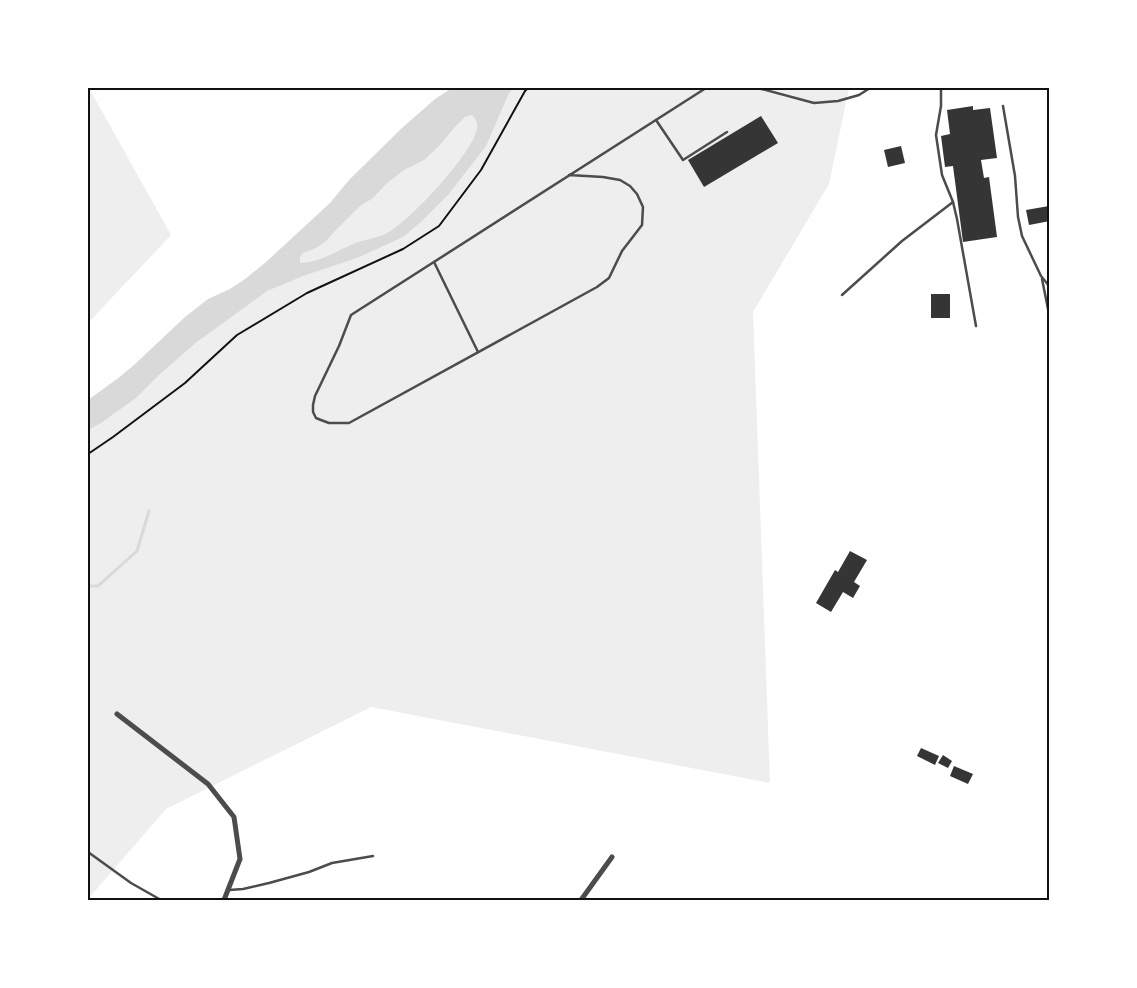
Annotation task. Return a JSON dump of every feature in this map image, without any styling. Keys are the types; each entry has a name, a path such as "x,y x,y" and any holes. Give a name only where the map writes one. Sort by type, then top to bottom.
{"street":[{"path":"117,714 208,784 234,817 240,860 224,900"},
{"path":"581,900 612,857"}],"lane":[{"path":"569,175 620,180 630,186 637,194 642,207 642,225 622,250 609,278 597,287 349,423 329,423 316,418 313,412 315,396 339,346 351,315 569,175 706,88"},
{"path":"758,88 814,103 838,101 859,95 870,88"},
{"path":"941,88 941,106 936,134 942,175 952,202 976,326"},
{"path":"1048,88 1050,93"},
{"path":"1003,106 1015,176 1018,217 1022,236 1041,276 1050,319"},
{"path":"656,120 683,160 727,132"},
{"path":"842,295 902,241 952,202"},
{"path":"434,262 478,352"},
{"path":"1041,276 1050,287"},
{"path":"88,852 131,884 161,900"},
{"path":"228,890 242,889 309,872 332,863 373,856"}],"path":[{"path":"88,454 185,382 237,335 307,292 404,249 439,226 481,170 524,91 528,88"}],"shaded area":[{"path":"88,88 171,235 88,323"},
{"path":"452,88 514,88 509,93 486,146 448,195 403,237 357,258 303,276 267,291 197,342 136,398 88,430 88,400 134,365 185,317 208,299 230,289 266,262 330,203 349,180 403,127 435,99","holes":["472,115 477,123 473,140 439,186 410,215 384,235 358,242 315,261 300,263 300,257 303,253 316,248 326,241 360,206 373,198 386,184 404,170 424,160 465,117"]},
{"path":"492,88 849,88 829,184 753,312 770,783 371,707 166,809 88,899 88,430 107,419 133,399"}],"building":[{"path":"973,106 973,110 990,108 997,158 981,160 984,178 989,177 997,237 963,242 953,166 945,167 941,136 950,134 947,110"},
{"path":"761,116 778,143 704,187 688,160"},
{"path":"901,146 905,163 888,167 884,150"},
{"path":"1049,206 1050,221 1029,225 1026,210"},
{"path":"931,294 950,294 950,318 931,318"},
{"path":"850,551 867,560 854,582 860,586 853,598 843,592 831,612 816,603 835,570 838,572"},
{"path":"921,748 939,756 935,765 917,756"},
{"path":"943,755 952,761 948,768 938,763"},
{"path":"954,766 973,774 968,784 950,776"}],"waterway":[{"path":"88,586 98,586 137,551 149,511"}]}
